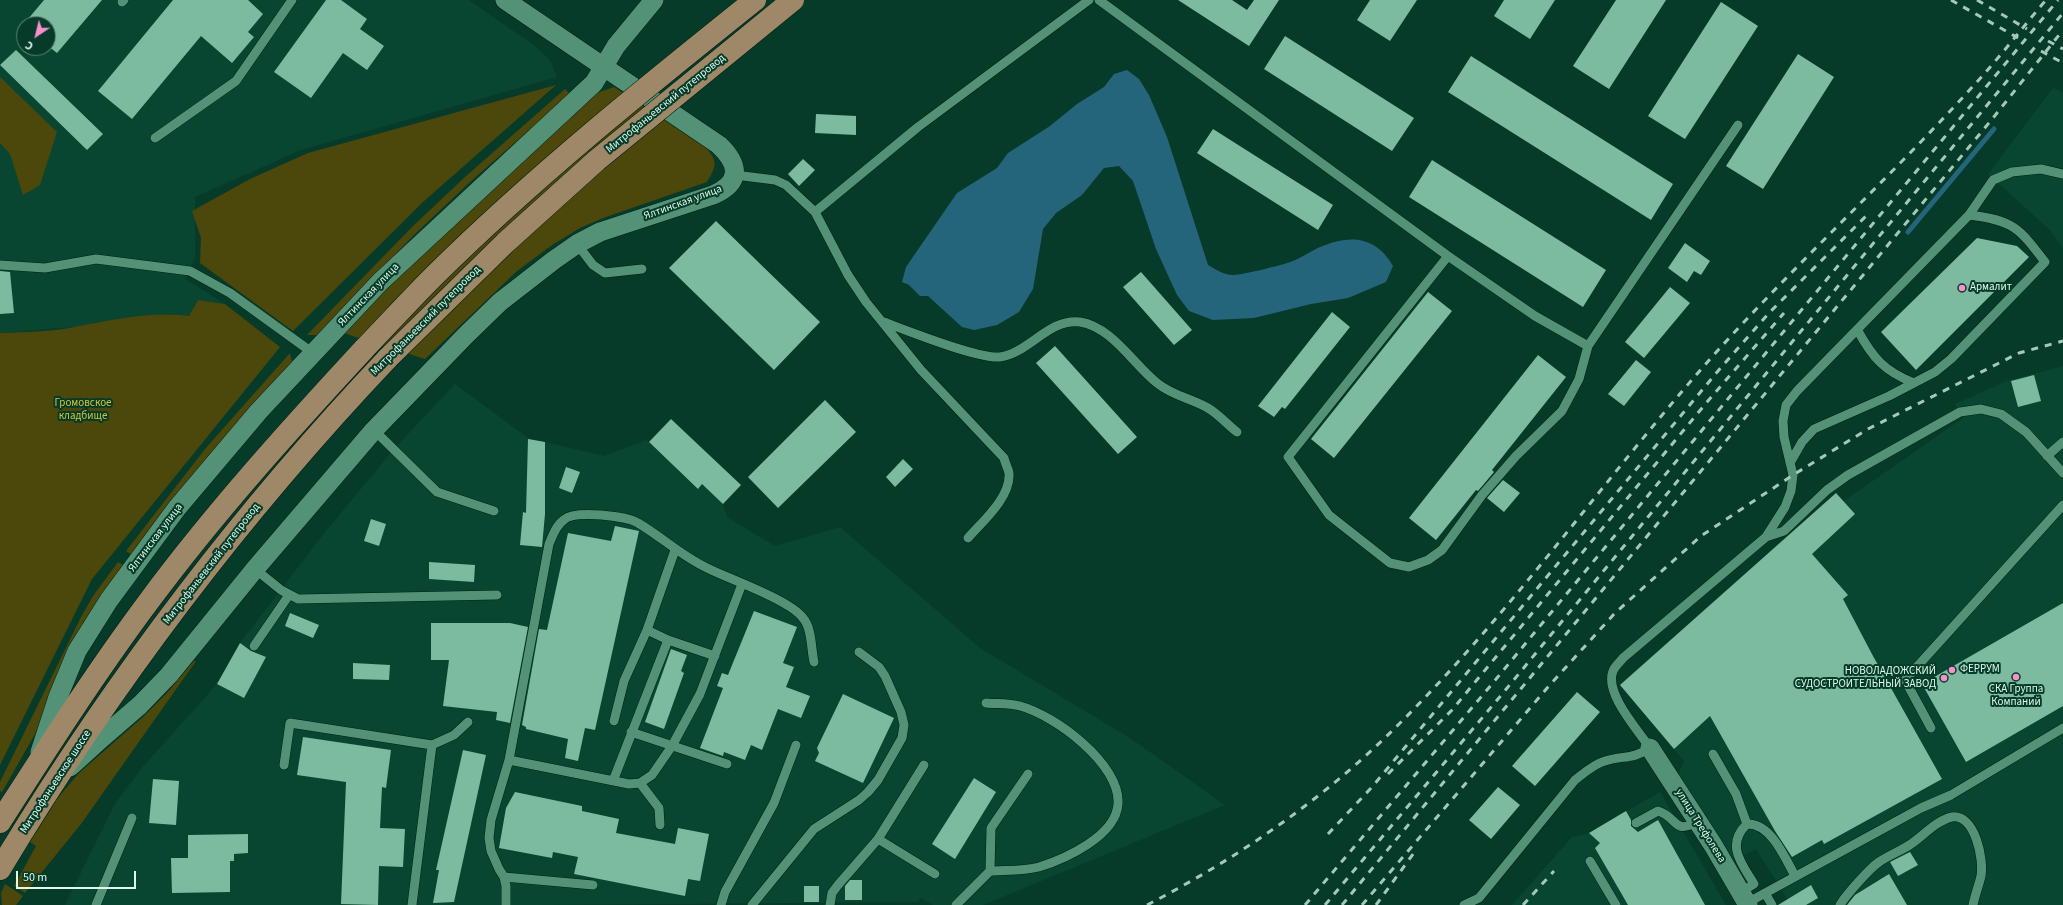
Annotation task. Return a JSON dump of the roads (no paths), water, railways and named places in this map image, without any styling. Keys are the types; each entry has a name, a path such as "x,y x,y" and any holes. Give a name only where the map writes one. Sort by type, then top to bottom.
{"main road":[{"path":"0,822 94,680 150,601 285,435 365,348 435,276 530,187 632,100 755,0"},
{"name":"Митрофаньевский путепровод","path":"114,695 175,612 275,484 388,358 505,243 597,160 794,0"},
{"name":"Митрофаньевское шоссе","path":"0,869 114,695"}],"street":[{"path":"505,0 719,146 728,154 734,164 735,175"},
{"name":"Ялтинская улица","path":"35,768 58,697 77,651 109,600 177,508 259,411 424,239 594,83 616,46 654,0"},
{"name":"Ялтинская улица","path":"58,779 140,705 169,675 255,569 374,430 500,302 530,277 577,244 600,232 723,191 731,184 735,175"},
{"name":"улица Трефолева","path":"1650,748 1698,821 1746,900"}],"lane":[{"path":"155,138 236,81 292,0"},
{"path":"815,212 918,127 1089,0"},
{"path":"1099,0 1448,256 1535,316 1588,346"},
{"path":"1448,256 1288,457 1330,516 1390,563 1409,566 1428,560 1442,550 1482,495 1516,456 1562,411 1579,379 1588,346 1738,125"},
{"path":"1464,905 1479,898 1575,780 1588,770 1604,761 1639,755 1650,748 1617,699 1612,686 1613,671 1623,658 1766,537 1785,507 1791,491 1792,475 1782,421 1786,405 1797,391 1858,331 1969,215 1993,180 2012,172 2041,169 2063,174"},
{"path":"735,175 775,180 786,185 815,212 848,275 866,302 883,321 921,370 1004,458 1009,473 1007,488 997,504 968,538"},
{"path":"1790,463 1802,442 1814,429 1889,396 1935,372 1951,359 2045,262 2028,240 2013,226 1994,218 1969,215"},
{"path":"577,244 593,265 605,273 642,269"},
{"path":"0,265 46,268 96,258 190,271 230,293 313,353"},
{"path":"883,321 978,354 1000,357 1017,351 1048,331 1064,324 1079,322 1096,328 1112,339 1158,384 1178,397 1210,410 1237,432"},
{"path":"1858,331 1870,352 1883,367 1914,383"},
{"path":"1766,537 1784,531 1827,490 1848,475 1960,412 1981,408 2001,414 2026,432 2063,473"},
{"path":"374,430 437,492 494,511"},
{"path":"2047,456 2063,442"},
{"path":"1931,728 1905,680 2063,505"},
{"path":"506,905 506,886 504,877 491,851 489,838 491,820 494,804 509,760 549,544 556,528 566,518 578,514 624,517 638,522 675,550 705,567 790,606 804,618 809,632 814,662"},
{"path":"614,721 624,681 647,630 675,550"},
{"path":"255,569 289,595 298,599 497,595"},
{"path":"509,760 630,784 640,783 652,775 672,746 700,694 742,584"},
{"path":"254,646 289,595"},
{"path":"647,630 668,640 715,656"},
{"path":"613,781 668,640"},
{"path":"752,905 814,829 859,800 868,792 878,780 902,738 904,725 901,712 886,676 878,667 859,652"},
{"path":"956,905 990,871 1038,867 1088,845 1102,834 1109,825 1118,804 1116,789 1108,773 1096,756 1078,740 1047,718 1019,706 986,703"},
{"path":"284,765 290,723 432,745 454,735 468,722"},
{"path":"1746,900 1765,893 1921,808 1951,795 2063,728"},
{"path":"631,732 727,764"},
{"path":"412,905 432,745"},
{"path":"721,905 725,892 774,803 796,745"},
{"path":"1713,754 1736,794 1747,824"},
{"path":"830,905 832,893 838,884 878,839 924,765"},
{"path":"990,871 991,828 1028,774"},
{"path":"640,783 659,808 660,825"},
{"path":"1636,823 1658,811 1665,813 1675,825 1682,828 1688,827 1698,821"},
{"path":"1840,905 1846,896 1878,863 1909,845 1940,822 1952,817 1962,818 1971,826 1979,851 1981,875 1972,905"},
{"path":"96,905 132,818"},
{"path":"1747,824 1754,824 1769,834 1795,876"},
{"path":"1746,900 1754,884 1739,858 1735,846 1737,836 1747,824"},
{"path":"878,839 935,874"},
{"path":"1590,861 1616,905"},
{"path":"504,877 593,885"},
{"path":"1765,893 1772,905"}],"water":[{"path":"1127,70 1139,79 1149,95 1167,137 1208,265 1226,274 1244,274 1291,262 1320,247 1342,240 1352,239 1370,243 1386,256 1393,266 1386,282 1348,298 1311,304 1254,318 1213,320 1189,311 1177,295 1156,249 1133,181 1119,166 1104,168 1082,195 1056,213 1043,229 1033,289 1019,312 997,325 974,330 962,327 928,296 920,296 909,285 902,282 906,267 957,193 997,168 1008,153 1050,126 1077,104 1104,87 1114,74"}],"waterway":[{"path":"1908,232 1994,129"}],"railway":[{"path":"1951,0 2020,39"},
{"path":"1977,0 2027,29"},
{"path":"1147,905 1213,868 1276,827 1337,781 1393,730 1477,641 1517,594 1632,451 1711,358 1776,288 1943,119 1975,84 2046,0"},
{"path":"1305,905 1492,684 2058,0"},
{"path":"1325,905 1503,693 2063,13"},
{"path":"1342,905 1993,118 2063,30"},
{"path":"2048,41 2063,49"},
{"path":"2041,51 2063,63"},
{"path":"1328,834 1372,787 1718,371 1769,313 1866,216"},
{"path":"1388,774 1452,710 1707,402 1784,313"},
{"path":"1362,905 1548,687 1615,613 1701,536 1793,475 1868,429 2019,353 2063,341"},
{"path":"1376,905 1416,850"},
{"path":"1523,905 1554,871"}],"place":[{"name":"Армалит","path":"1962,288"},
{"name":"ФЕРРУМ","path":"1952,670"},
{"name":"СКА Группа Компаний","path":"2016,677"},
{"name":"НОВОЛАДОЖСКИЙ СУДОСТРОИТЕЛЬНЫЙ ЗАВОД","path":"1944,678"}],"park label":[{"name":"Громовское кладбище","path":"83,410"}]}
